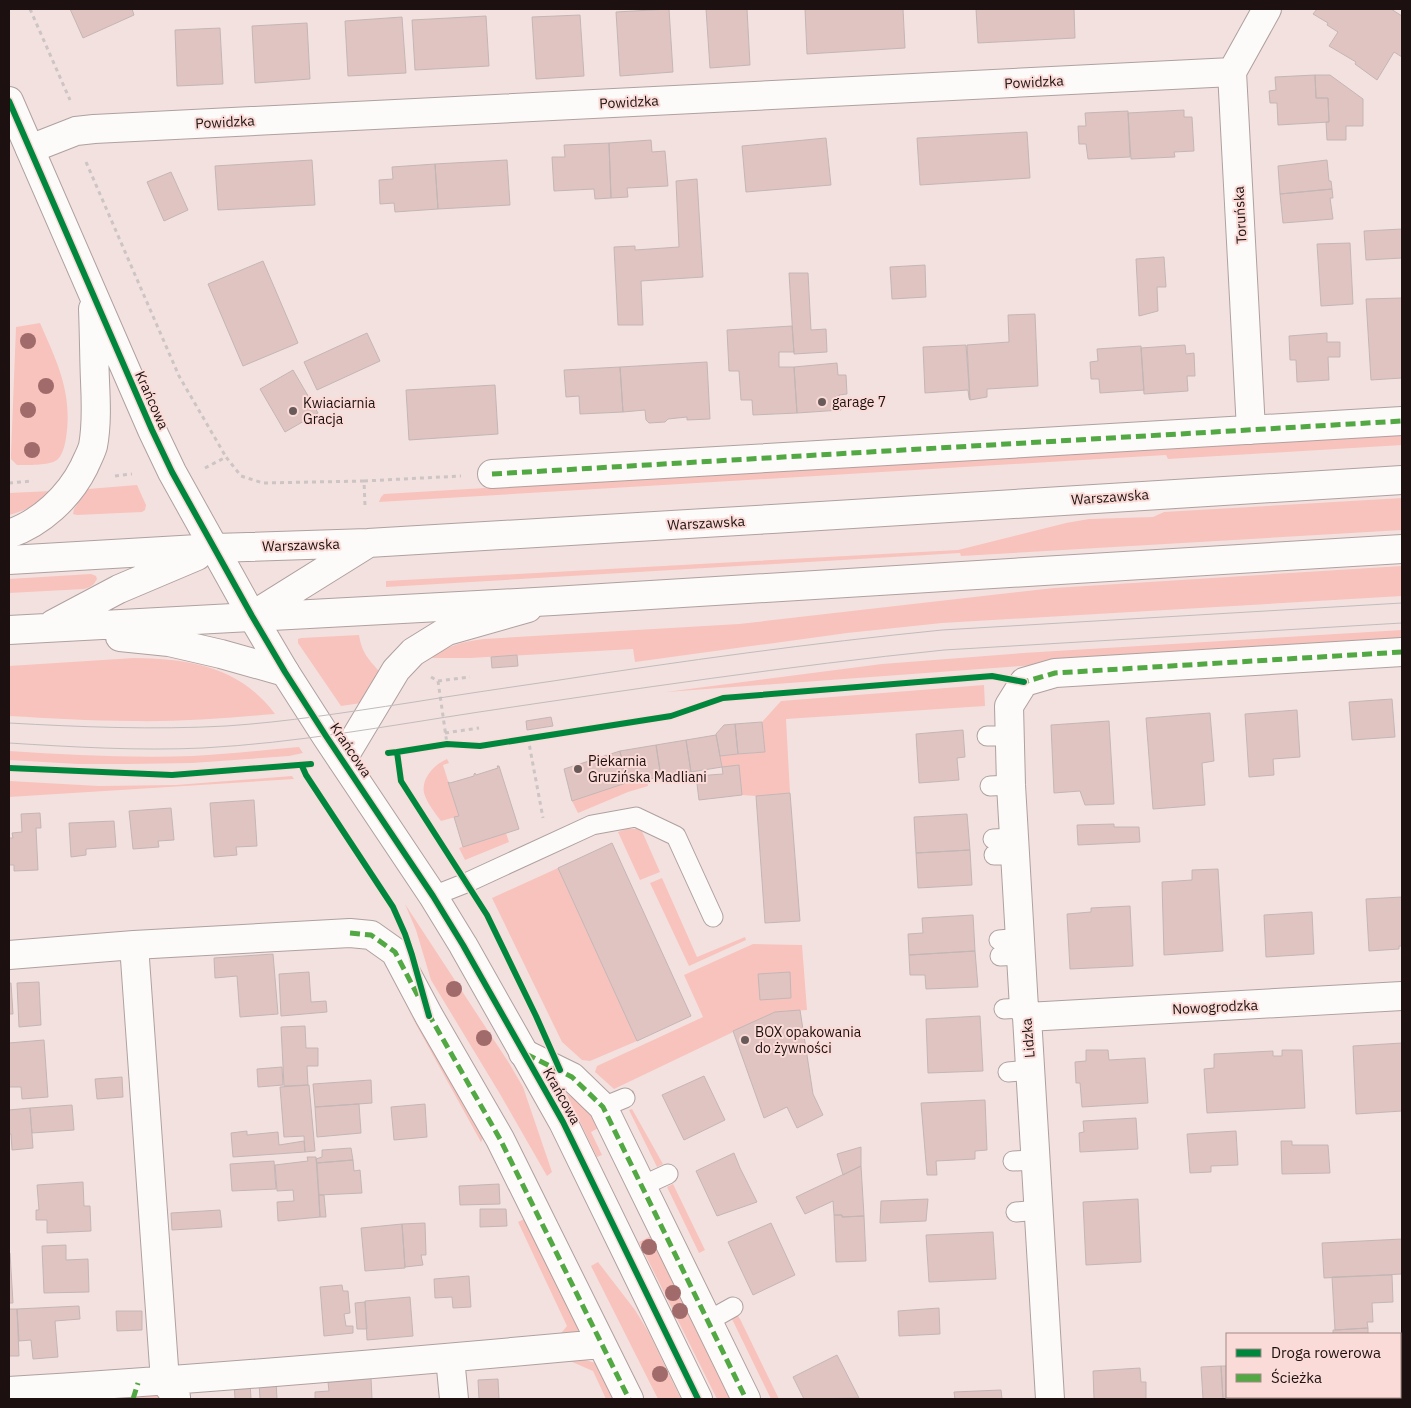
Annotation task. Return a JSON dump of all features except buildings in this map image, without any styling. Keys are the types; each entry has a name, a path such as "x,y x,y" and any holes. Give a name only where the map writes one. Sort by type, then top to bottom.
{"street":[{"path":"1232,72 1267,9"},
{"name":"Powidzka","path":"30,149 67,134 80,130 94,129 1232,72"},
{"name":"Toruńska","path":"1232,72 1252,430"},
{"name":"Krańcowa","path":"9,101 92,295 172,472 285,672 433,896 563,1122 698,1399"},
{"path":"9,534 38,519 57,504 79,477 92,447 96,396 92,295"},
{"path":"492,474 1402,421"},
{"name":"Warszawska","path":"9,560 215,548 368,543 1402,480"},
{"path":"252,616 368,543"},
{"path":"44,628 119,589 215,548"},
{"path":"9,630 552,601 1402,549"},
{"path":"91,555 105,560 114,567 119,577 119,589"},
{"path":"342,760 396,670 413,652 448,631 552,601"},
{"path":"44,628 169,642 285,672"},
{"name":"Lidzka","path":"1050,1399 1027,1211 1019,1071 1018,1011 1010,947 1000,785 998,736 1009,706 1024,682 1055,673 1402,652"},
{"path":"9,955 134,945 350,933 371,935 395,952 429,1016 500,1139 629,1399"},
{"path":"134,945 171,1390"},
{"name":"Nowogrodzka","path":"1018,1011 1402,996"},
{"name":"Krańcowa","path":"523,1052 572,1077 614,1102 642,1186 746,1399"},
{"path":"9,1391 171,1390 450,1358 601,1344"},
{"path":"450,1358 454,1399"}],"lane":[{"path":"433,896 592,826 636,817 676,836 713,916"},
{"path":"642,1186 668,1174"},
{"path":"708,1320 733,1307"}],"path":[{"path":"30,9 72,105 80,130 86,162 179,376 226,457 241,476 263,483 364,481 492,474"},
{"path":"205,469 226,457"},
{"path":"364,481 365,506"},
{"path":"438,681 470,677"},
{"path":"445,733 479,728"},
{"path":"528,738 549,845"}],"shaded area":[{"path":"40,323 62,378 68,422 66,438 61,454 55,461 39,465 17,465 11,459 16,327"},
{"path":"1402,434 1402,445 1168,459 1166,455 379,502 384,494"},
{"path":"137,485 146,505 145,510 142,512 73,514 74,509 88,489"},
{"path":"52,491 32,506 9,515 9,493"},
{"path":"1402,498 1402,530 961,556 960,553 386,587 386,581 958,550 1089,519 1153,517 1164,512"},
{"path":"1402,566 1402,596 942,623 847,633 635,662 633,649 470,658 430,658 456,645 484,639 739,624 1054,588"},
{"path":"91,574 96,576 97,579 92,586 84,589 9,593 9,579"},
{"path":"1402,630 1402,641 666,692 882,664 1023,653"},
{"path":"359,635 366,655 380,672 368,702 341,706 298,643 298,639"},
{"path":"134,658 175,660 212,668 246,685 275,714 149,721 9,716 9,666"},
{"path":"984,685 985,706 786,719 790,793 756,796 742,795 739,765 722,767 720,756 765,752 762,722 781,701"},
{"path":"299,747 303,753 289,756 192,763 78,764 9,760 9,751 100,756 169,757"},
{"path":"447,759 449,763 443,765 459,816 441,821 427,800 424,787 430,772"},
{"path":"292,776 294,779 9,797 9,781 99,786 176,785"},
{"path":"647,779 648,786 628,792 578,813 572,801 626,783"},
{"path":"626,829 641,829 660,872 640,880 618,832"},
{"path":"506,833 509,842 465,860 459,848"},
{"path":"558,868 637,1041 590,1061 582,1060 562,1042 492,898"},
{"path":"662,878 697,957 745,937 746,940 689,966 650,883"},
{"path":"405,904 523,1087 552,1172 547,1176 431,980 416,930"},
{"path":"753,944 802,945 807,1010 775,1012 614,1089 595,1072 597,1066 703,1017 684,975"},
{"path":"408,1010 484,1136 481,1142"},
{"path":"566,1093 589,1112 600,1127 591,1132 602,1155 597,1157"},
{"path":"632,1109 663,1164 657,1167 629,1110"},
{"path":"673,1184 705,1250 699,1253 667,1187"},
{"path":"528,1217 581,1325 579,1330 573,1334 557,1338 567,1326 518,1222"},
{"path":"653,1235 733,1399 717,1399 639,1242"},
{"path":"598,1262 635,1310 649,1333 681,1399 658,1399 591,1266"},
{"path":"738,1316 779,1399 771,1399 732,1319"},
{"path":"585,1360 596,1363 618,1399 606,1399 593,1371 570,1361"},
{"path":"163,1394 165,1399 44,1399"}],"tram line":[{"path":"9,723 144,728 226,726 340,713 698,660 893,635 942,630 1402,603"},
{"path":"9,743 130,749 238,746 341,733 711,678 944,650 1402,623"}],"marked path":[{"path":"492,474 1402,421"},
{"path":"1019,681 1024,682 1055,673 1402,652"},
{"path":"350,933 371,935 395,952 418,996"},
{"path":"428,1013 500,1139 629,1399"},
{"path":"526,1054 572,1077 603,1107 746,1399"},
{"path":"133,1399 138,1383"}],"cycle path":[{"path":"9,101 172,472 285,672 433,896 463,945 563,1122 698,1399"},
{"path":"397,752 447,744 480,746 671,716 723,698 992,676 1024,682"},
{"path":"388,753 397,752 401,781 487,915 560,1070"},
{"path":"9,768 172,775 311,764"},
{"path":"302,766 306,775 393,907 412,955 429,1016"}],"place":[{"name":"garage 7","path":"822,402"},
{"name":"Kwiaciarnia Gracja","path":"293,411"},
{"name":"Piekarnia Gruzińska Madliani","path":"578,769"},
{"name":"BOX opakowania do żywności","path":"745,1040"}]}
